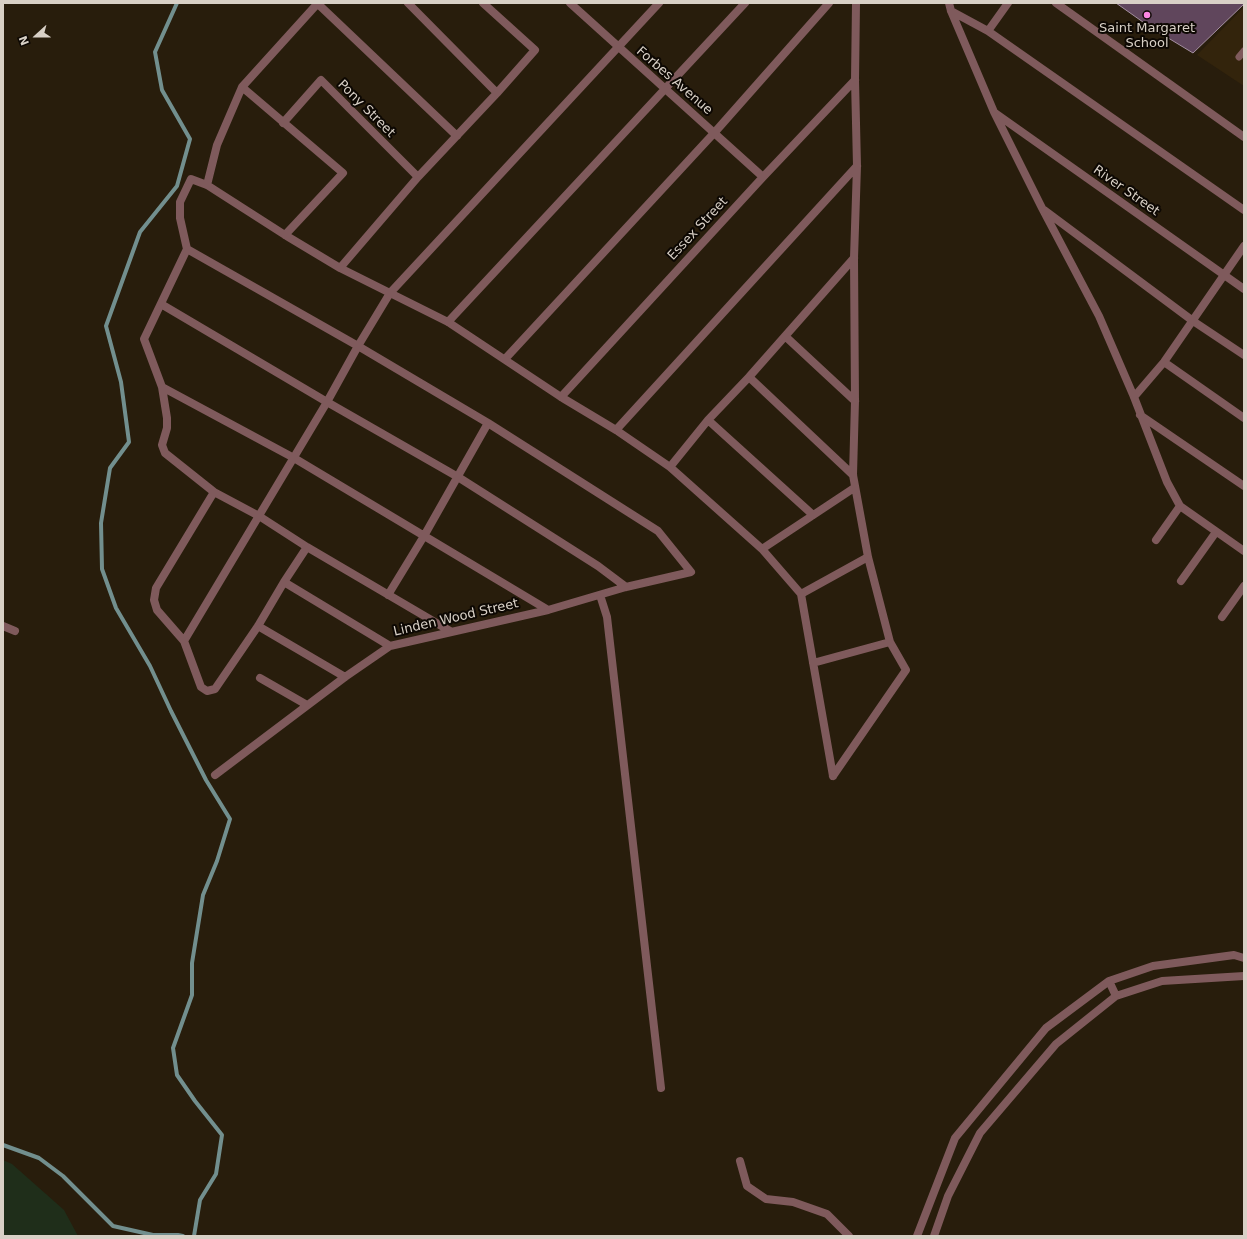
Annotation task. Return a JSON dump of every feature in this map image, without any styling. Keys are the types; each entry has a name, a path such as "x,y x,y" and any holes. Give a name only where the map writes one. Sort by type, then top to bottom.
{"street":[{"path":"207,185 217,145 242,87 317,3 457,136"},
{"path":"408,3 497,93"},
{"path":"340,268 418,178 535,50 483,3"},
{"name":"Forbes Avenue","path":"570,3 664,89 715,132 763,176"},
{"path":"184,641 294,458 390,293 619,48 659,3"},
{"path":"448,322 744,3"},
{"path":"505,359 715,132 829,3"},
{"path":"450,631 307,547 259,516 214,492 165,453 162,445 167,428 167,418 162,387 144,339 188,249 180,218 180,202 190,179 207,185 340,268 448,322 561,397 616,430 670,466 762,549 800,594 833,776 906,670 890,642 868,557 854,488 853,475 855,401 854,258 857,166 855,80 856,3"},
{"path":"988,31 1008,3"},
{"path":"1056,3 1244,138"},
{"path":"950,7 988,31 1244,210"},
{"path":"950,7 994,112 1042,208 1100,316 1134,397 1167,482 1180,506 1244,551"},
{"name":"Pony Street","path":"283,123 321,80 418,178"},
{"name":"Essex Street","path":"561,397 763,176 855,80"},
{"path":"242,87 342,173 285,235"},
{"name":"River Street","path":"994,112 1244,289"},
{"path":"616,430 857,166"},
{"path":"1042,208 1193,321 1244,355"},
{"path":"1134,397 1164,362 1244,246"},
{"path":"188,249 358,346 488,423 424,536 388,595"},
{"path":"670,466 708,420 749,377 854,258"},
{"path":"161,304 458,477 598,566 626,588"},
{"path":"785,336 855,401"},
{"path":"1164,362 1244,418"},
{"path":"749,377 853,475"},
{"path":"162,387 294,458 548,610"},
{"path":"1140,415 1244,486"},
{"path":"708,420 813,515"},
{"name":"Linden Wood Street","path":"215,775 307,705 390,646 450,631 548,610 626,588 691,572 658,531 488,423"},
{"path":"762,549 854,488"},
{"path":"214,492 156,588 154,600 157,610 184,641 201,687 207,691 215,690 258,626 307,547"},
{"path":"1156,540 1180,506"},
{"path":"1181,581 1216,532"},
{"path":"800,594 868,557"},
{"path":"284,582 390,646"},
{"path":"1222,617 1244,586"},
{"path":"600,595 607,617 661,1088"},
{"path":"3,626 15,631"},
{"path":"258,626 345,677"},
{"path":"813,663 890,642"},
{"path":"260,678 307,705"},
{"path":"917,1236 955,1138 1046,1028 1109,981 1153,966 1234,955 1244,958"},
{"path":"934,1236 948,1196 980,1133 1056,1044 1116,996 1162,981 1244,976"},
{"path":"1109,981 1116,996"},
{"path":"740,1161 747,1186 766,1199 793,1202 827,1214 849,1236"}],"lane":[{"path":"1239,57 1244,51"}],"shaded area":[{"path":"1244,7 1244,86 1197,55"}],"green space":[{"path":"3,1160 12,1164 64,1210 78,1236 3,1236"}],"building":[{"path":"1116,3 1244,4 1193,53 1150,27"}],"waterway":[{"path":"177,3 155,52 162,90 190,139 177,186 140,232 106,326 121,382 129,442 110,468 101,523 102,569 116,608 150,666 206,780 230,819 217,861 203,895 192,963 192,995 173,1048 177,1075 222,1135 216,1174 200,1200 194,1236"},
{"path":"3,1145 39,1158 63,1176 113,1226 153,1235 183,1236"}],"place":[{"name":"Saint Margaret School","path":"1147,15"}]}
